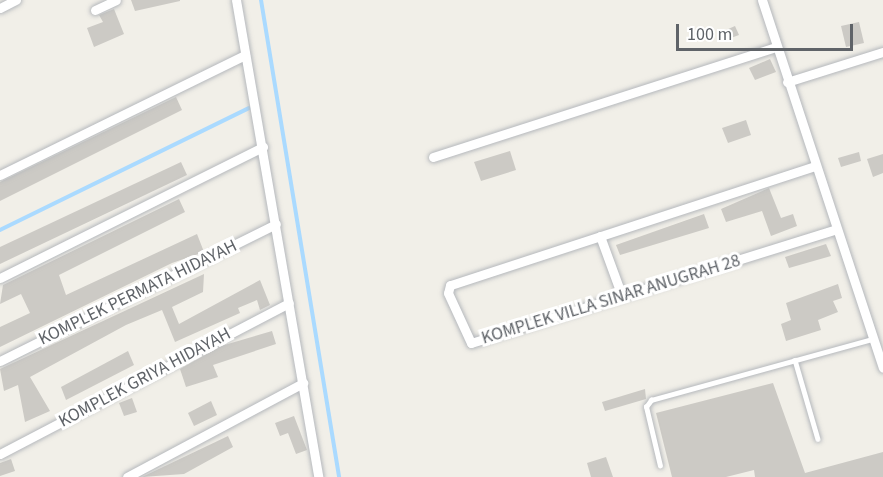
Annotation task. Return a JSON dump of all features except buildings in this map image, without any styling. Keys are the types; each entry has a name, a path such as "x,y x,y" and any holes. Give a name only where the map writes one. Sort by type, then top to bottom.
{"street":[{"path":"0,8 16,0"},
{"path":"95,10 116,0"},
{"path":"236,0 318,477"},
{"path":"764,1 787,82 883,369"},
{"path":"433,157 776,47"},
{"path":"787,82 883,52"},
{"path":"0,175 245,54"},
{"path":"0,278 263,147"},
{"name":"KOMPLEK VILLA SINAR ANUGRAH 28","path":"815,166 450,285 448,292 471,343 836,229"},
{"name":"KOMPLEK PERMATA HIDAYAH","path":"0,361 276,224"},
{"path":"600,236 621,296"},
{"name":"KOMPLEK GRIYA HIDAYAH","path":"0,454 289,303"},
{"path":"127,477 303,383"}],"lane":[{"path":"660,466 646,407 651,400 873,339"},
{"path":"795,360 818,439"}],"waterway":[{"path":"261,0 339,477"},
{"path":"0,230 249,108"}]}
